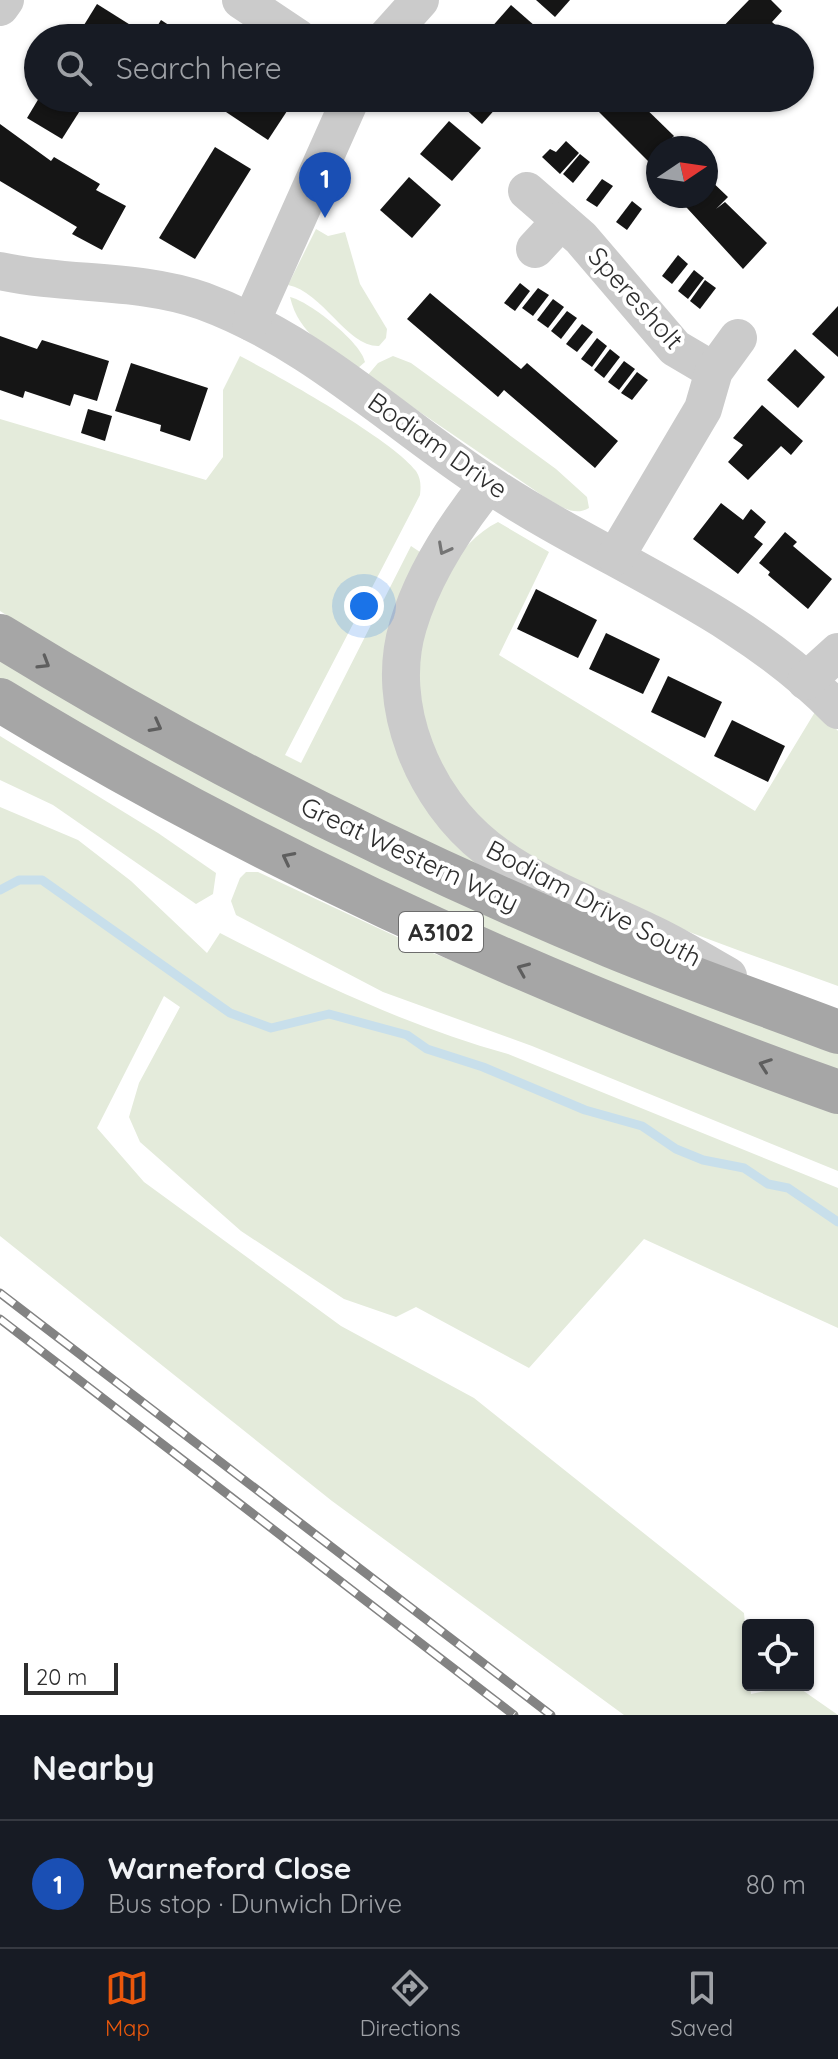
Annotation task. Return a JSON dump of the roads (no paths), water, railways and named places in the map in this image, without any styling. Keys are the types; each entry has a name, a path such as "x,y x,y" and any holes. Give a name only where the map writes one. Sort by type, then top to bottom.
{"main road":[{"name":"Great Western Way","path":"0,636 87,689 356,832 612,946 823,1026"},
{"name":"A3102","path":"0,700 228,828 442,933 601,1002 838,1092"}],"street":[{"path":"0,7 5,0"},
{"path":"241,0 277,24"},
{"path":"399,24 420,0"},
{"path":"251,322 345,112"},
{"name":"Speresholt","path":"527,191 599,258 675,348 714,371"},
{"path":"535,249 561,221"},
{"name":"Bodiam Drive","path":"0,271 165,292 202,301 280,336 339,375 488,485 740,628 838,710"},
{"path":"616,556 703,409 714,371 738,338"},
{"name":"Bodiam Drive South","path":"488,485 444,548 406,635 405,713 419,758 434,788 455,818 503,859 554,888 652,933 823,1026"},
{"path":"806,681 838,652"}],"waterway":[{"path":"0,890 19,880 42,880 230,1013 271,1028 329,1014 407,1035 427,1049 483,1067 585,1110 642,1126 676,1149 703,1160 744,1168 768,1184 788,1188 838,1222"}],"railway":[{"path":"0,1293 551,1715"},
{"path":"0,1319 514,1715"}],"place":[{"name":"Warneford Close","path":"325,218"}]}
